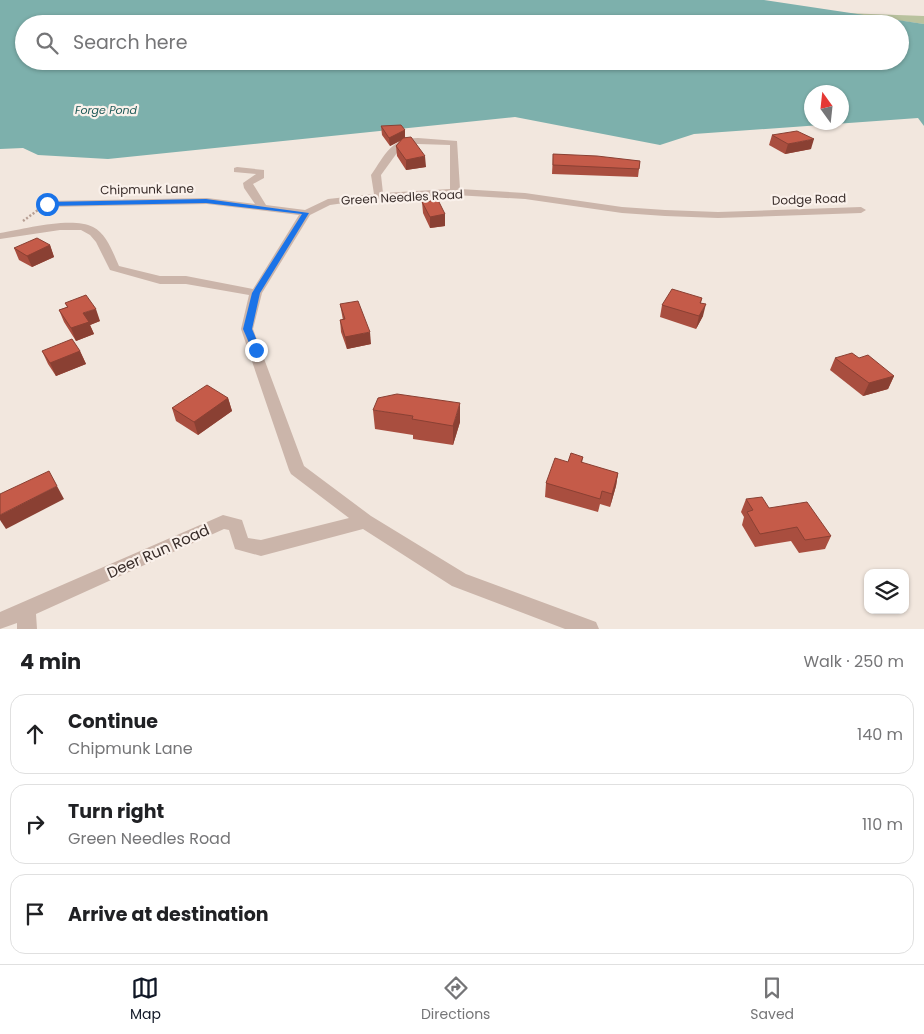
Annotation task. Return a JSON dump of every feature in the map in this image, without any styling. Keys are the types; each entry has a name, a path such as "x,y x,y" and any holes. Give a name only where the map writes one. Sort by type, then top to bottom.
{"street":[{"path":"379,196 376,175 398,144 416,142 454,143 455,192"},
{"path":"237,170 261,172 261,176 248,183 249,188 262,207"},
{"name":"Green Needles Road","path":"306,213 328,202 379,196 455,192 525,196 622,210 665,213 718,215 756,213"},
{"name":"Chipmunk Lane","path":"47,204 206,201 306,213"},
{"name":"Dodge Road","path":"756,213 861,210"},
{"path":"306,213 256,293 248,329 297,470 365,521 459,580 589,629"},
{"path":"0,236 67,227 87,228 102,241 114,268 160,280 186,280 256,293"},
{"name":"Deer Run Road","path":"0,621 223,522 236,525 241,544 261,548 365,521"},
{"path":"26,610 27,629"}],"green space":[{"path":"844,13 897,15 859,15"},
{"path":"909,15 924,16 924,24 909,22"}],"water":[{"name":"Forge Pond","path":"0,0 764,0 864,15 15,15 15,70 909,70 909,22 924,24 924,126 918,118 849,123 849,85 804,85 804,126 694,134 660,145 515,117 108,159 38,155 23,148 0,149"}],"building":[{"path":"401,125 405,130 389,138 381,126"},
{"path":"797,131 814,139 788,144 772,135"},
{"path":"411,137 425,156 406,160 396,146 403,138"},
{"path":"553,154 597,156 640,161 639,169 553,165"},
{"path":"438,200 445,214 430,217 422,202"},
{"path":"37,238 50,245 27,256 14,248"},
{"path":"672,289 702,298 700,303 706,304 699,316 662,305"},
{"path":"86,295 96,309 83,313 89,322 71,328 59,310 68,307 65,303"},
{"path":"358,301 370,332 345,337 340,320 345,319 340,304"},
{"path":"72,339 80,351 50,363 42,351"},
{"path":"852,353 859,358 868,355 894,376 869,383 835,358"},
{"path":"207,385 228,398 194,422 172,408"},
{"path":"397,394 460,403 453,426 412,419 413,416 373,410 378,398"},
{"path":"571,453 583,457 581,462 618,473 612,494 602,491 600,499 546,483 555,458 568,462"},
{"path":"49,471 57,486 0,515 0,494"},
{"path":"762,497 769,508 807,502 831,536 805,540 797,527 760,534 747,512 753,510 746,499"}],"route":[{"path":"47,204 206,201 306,213 256,293 248,329 256,350"}]}
